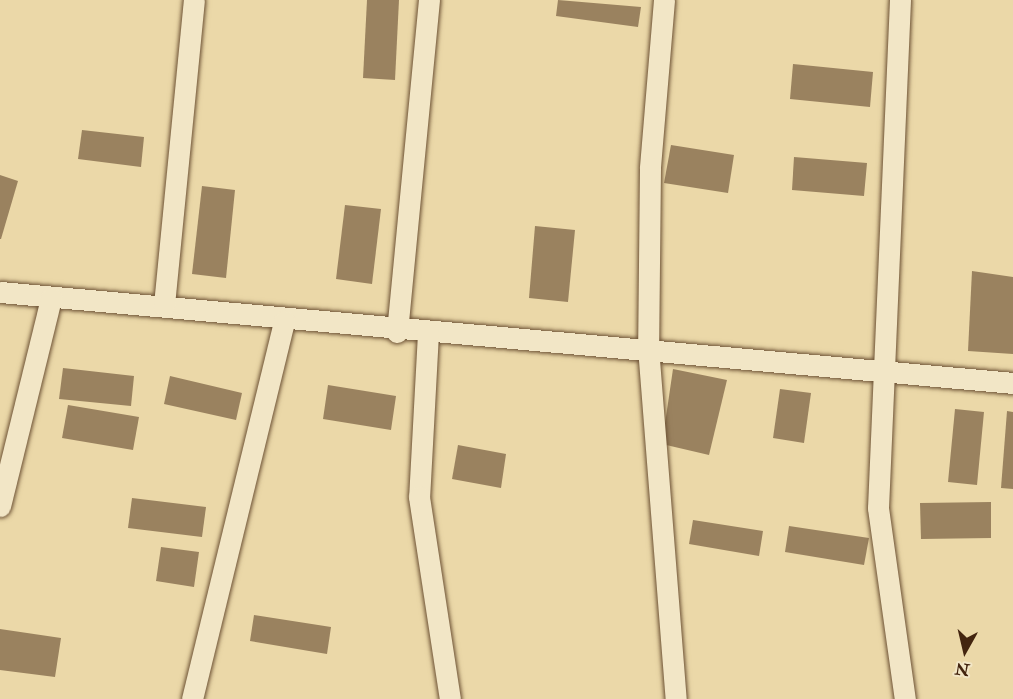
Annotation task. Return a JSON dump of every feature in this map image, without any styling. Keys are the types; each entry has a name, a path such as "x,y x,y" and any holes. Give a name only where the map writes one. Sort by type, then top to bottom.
{"street":[{"path":"164,305 194,0"},
{"path":"397,332 429,0"},
{"path":"664,0 650,168 648,347 676,699"},
{"path":"900,0 878,508 905,699"},
{"path":"0,292 51,298 164,305 284,321 397,332 648,347 884,374 1013,383"},
{"path":"0,506 51,298"},
{"path":"192,699 284,321"},
{"path":"428,333 418,497 450,699"}],"building":[{"path":"367,0 399,0 395,80 363,78"},
{"path":"558,0 641,7 638,27 556,16"},
{"path":"793,64 873,72 870,107 790,99"},
{"path":"82,130 144,137 141,167 78,159"},
{"path":"671,145 734,155 728,193 664,183"},
{"path":"794,157 867,163 864,196 792,190"},
{"path":"0,175 18,181 1,239 0,239"},
{"path":"202,186 235,190 226,278 192,274"},
{"path":"345,205 381,209 372,284 336,279"},
{"path":"535,226 575,230 568,302 529,298"},
{"path":"972,271 1013,277 1013,354 968,351"},
{"path":"63,368 134,376 131,406 59,399"},
{"path":"673,369 727,380 709,455 662,444"},
{"path":"170,376 242,393 236,420 164,404"},
{"path":"328,385 396,396 391,430 323,419"},
{"path":"780,389 811,393 804,443 773,438"},
{"path":"68,405 139,417 133,450 62,438"},
{"path":"955,409 984,412 977,485 948,482"},
{"path":"1007,411 1013,412 1013,489 1001,488"},
{"path":"458,445 506,454 501,488 452,479"},
{"path":"132,498 206,507 202,537 128,528"},
{"path":"991,502 991,538 921,539 920,503"},
{"path":"693,520 763,531 759,556 689,544"},
{"path":"789,526 869,538 864,565 785,552"},
{"path":"161,547 199,552 194,587 156,581"},
{"path":"254,615 331,627 327,654 250,641"},
{"path":"0,629 61,638 55,677 0,670"}]}
